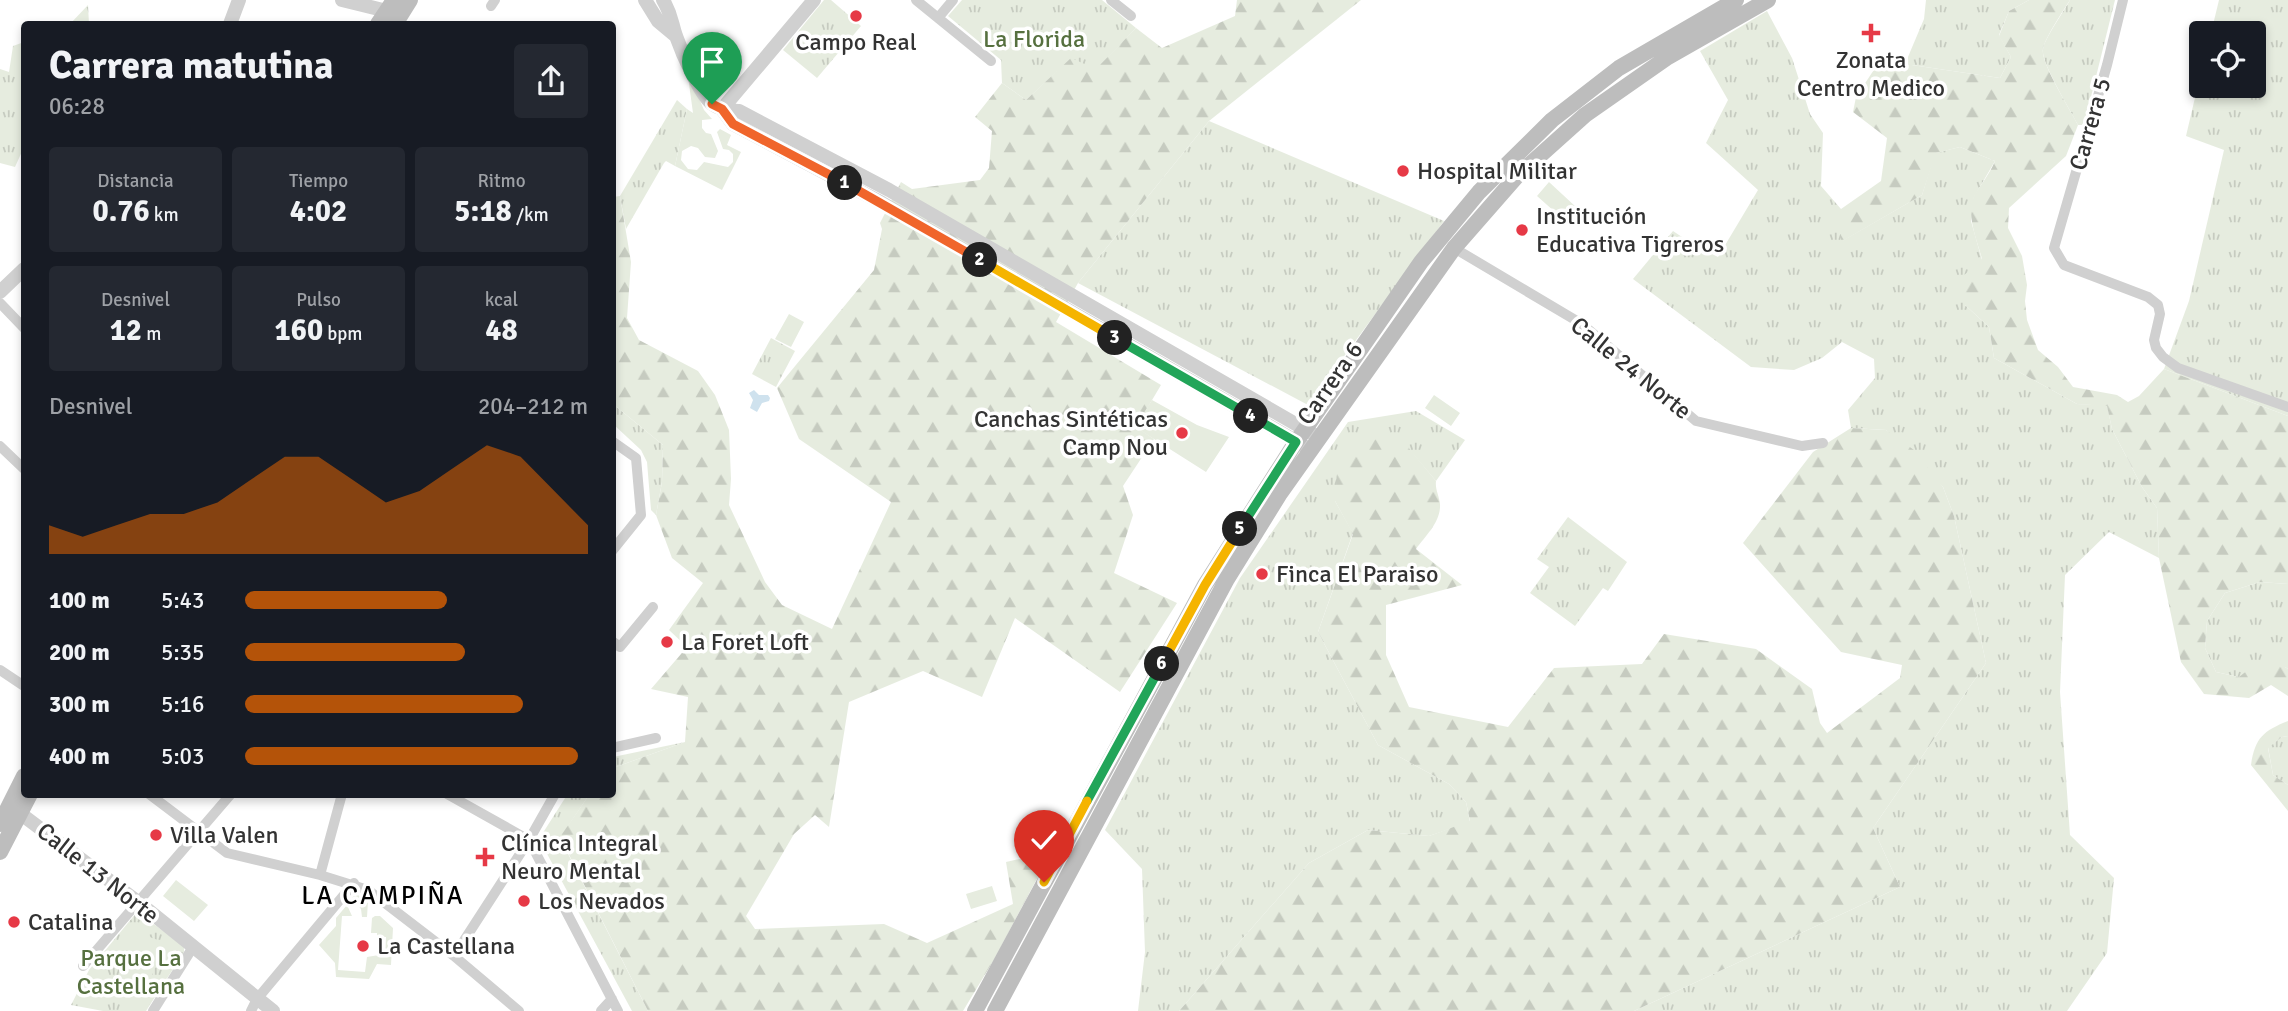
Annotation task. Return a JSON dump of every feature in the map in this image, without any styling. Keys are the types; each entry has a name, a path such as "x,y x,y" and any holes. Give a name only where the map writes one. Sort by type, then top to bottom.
{"main road":[{"path":"395,12 410,0"},
{"path":"975,1011 1205,585 1300,435 1421,262 1523,146 1581,95 1619,68 1736,0"},
{"name":"Carrera 6","path":"995,1011 1227,579 1279,495 1454,248 1535,159 1585,115 1668,57 1768,0"},
{"path":"0,824 21,782"},
{"path":"0,852 28,798"}],"street":[{"path":"231,21 239,0"},
{"path":"342,0 395,12"},
{"path":"645,0 657,22 676,36"},
{"path":"663,0 672,14 676,36 702,93 712,104 722,109 738,111 886,196 1071,295 1315,444"},
{"path":"722,109 814,0"},
{"path":"916,0 991,61"},
{"path":"938,18 953,0"},
{"path":"1111,0 1131,16"},
{"name":"Carrera 5","path":"2123,0 2054,248 2064,265 2148,297 2158,305 2160,314 2154,340 2155,348 2178,368 2288,407"},
{"path":"1523,146 1535,159"},
{"path":"886,196 1063,309 1300,435"},
{"name":"Calle 24 Norte","path":"1454,248 1582,324 1696,421 1802,446 1823,443"},
{"path":"0,292 21,272"},
{"path":"0,303 21,325"},
{"path":"616,444 636,457 641,515 616,546"},
{"path":"0,446 21,467"},
{"path":"616,644 653,607"},
{"path":"0,670 21,684"},
{"path":"616,747 656,738"},
{"path":"154,798 227,853 320,874 354,883 368,890 454,956 519,1011"},
{"path":"83,966 228,798"},
{"path":"320,874 341,798"},
{"path":"454,798 529,840 618,1011"},
{"path":"454,956 529,840 553,798"},
{"name":"Calle 13 Norte","path":"21,814 193,947 254,1005 273,1011"},
{"path":"254,1005 354,883"},
{"path":"153,1011 193,947"},
{"path":"601,1011 612,999"}],"green space":[{"path":"824,0 831,0 861,26 817,78 783,50"},
{"name":"La Florida","path":"962,0 1102,0 1136,28 1096,70 1071,59 1026,100 1002,83 1001,60 948,16"},
{"path":"1237,0 1361,0 1209,121 1078,283 1056,322 1161,385 1136,427 1154,439 1123,486 1133,515 1114,573 1177,603 1120,692 1015,618 982,697 923,671 849,702 829,827 815,815 794,834 746,916 755,929 884,924 927,943 1013,904 1006,862 1051,852 995,958 963,1011 648,1011 560,837 587,798 616,798 616,767 685,742 688,697 651,689 687,647 669,630 703,583 672,558 656,515 662,482 663,445 616,406 616,197 620,196 631,262 627,318 639,340 698,371 715,395 729,430 729,505 765,582 782,605 832,629 891,502 799,439 777,388 874,270 882,229 880,223 901,182 912,189 980,180 989,168 992,131 975,117 1002,83 1026,100 1071,58 1096,69 1136,28 1162,48 1235,16"},
{"path":"1926,0 2029,0 2009,11 1999,35 2011,57 2000,78 1905,64 1924,19"},
{"path":"2029,0 2070,0 2047,38 2043,55 2078,125 2066,156 2009,208 2008,228 2022,256 2027,285 2027,320 2038,350 2058,367 2073,387 2117,395 2128,402 2139,396 2164,369 2288,416 2288,584 2260,582 2225,593 2207,621 2205,648 2216,672 2239,677 2258,662 2285,667 2288,669 2288,696 2271,685 2249,698 2204,694 2181,662 2159,558 2157,508 2142,487 2112,429 2107,406 2077,404 1994,358 1989,327 1965,305 1961,278 1982,259 1973,227 1972,202 1995,161 1960,147 1936,153 1922,195 1841,242 1841,209 1881,181 1887,138 1853,112 1856,97 1881,59 2000,78 2011,57 1999,36 2009,11"},
{"path":"2070,0 2115,0 2084,125 2078,125 2043,55 2047,38"},
{"path":"2219,0 2288,0 2288,416 2164,369 2189,301 2224,150 2186,136 2195,98 2266,98 2266,21 2214,21"},
{"path":"88,5 89,21 73,21"},
{"path":"1767,11 1792,58 1810,114 1823,133 1821,186 1841,209 1842,241 1922,195 1935,153 1960,147 1995,161 1974,197 1971,221 1982,260 1965,305 1989,327 1994,358 2077,404 2107,405 2112,429 2142,487 2157,508 2159,558 2109,532 2065,575 2060,692 2070,835 2114,878 2107,953 2067,1011 1634,1011 1900,887 1873,828 1986,663 1954,516 1943,487 1886,430 1851,428 1848,410 1875,378 1874,359 1842,342 1822,358 1794,370 1751,367 1633,279 1673,231 1718,257 1758,190 1706,143 1728,100 1700,51"},
{"path":"21,43 21,154 15,167 0,163 0,69 9,72 13,46"},
{"path":"692,82 704,110 712,119 702,120 702,128 711,134 718,151 715,158 705,157 698,148 691,146 682,151 681,160 688,169 697,170 704,162 728,167 733,162 733,154 723,149 717,132 720,129 731,135 727,145 741,152 722,190 675,166 687,109 693,113 689,84"},
{"path":"677,100 687,109 675,166 666,161 664,163 626,229 620,196"},
{"path":"1209,121 1444,221 1308,405 1078,283"},
{"path":"1549,182 1576,207 1564,220 1537,196"},
{"path":"789,314 804,322 791,347 775,339"},
{"path":"771,338 795,351 776,387 752,374"},
{"path":"1434,395 1460,413 1451,426 1425,408"},
{"name":"Canchas Sintéticas Camp Nou","path":"1152,400 1197,425 1229,437 1206,472 1135,427"},
{"path":"616,406 663,445 662,482 656,515 651,510 647,462 641,450 616,427"},
{"path":"1416,411 1465,440 1436,481 1402,441 1335,501 1353,533 1318,632 1378,745 1449,784 1466,802 1470,822 1429,836 1368,830 1309,863 1179,1011 1138,1011 1145,952 1142,869 1105,830 1240,578 1348,422"},
{"path":"1851,428 1886,430 1914,450 1943,487 1954,516 1986,663 1873,828 1900,887 1634,1011 1179,1011 1309,863 1368,830 1429,836 1470,821 1466,802 1449,784 1378,745 1318,632 1353,534 1335,501 1337,470 1356,450 1371,439 1403,441 1436,481 1440,511 1432,528 1416,549 1462,585 1386,605 1386,655 1409,707 1508,727 1554,668 1642,664 1664,634 1756,649 1812,689 1820,723 1827,733 1900,678 1902,665 1841,652 1743,543 1813,452"},
{"path":"1568,517 1627,562 1608,591 1603,588 1575,626 1530,593 1549,567 1537,559"},
{"path":"2260,582 2288,584 2288,669 2285,667 2239,677 2216,672 2205,648 2207,621 2225,593"},
{"path":"2288,721 2288,736 2282,737 2268,748 2273,775 2288,785 2288,811 2251,765 2255,748 2266,732"},
{"path":"2288,736 2288,785 2273,775 2268,747"},
{"path":"685,742 616,767 616,756"},
{"path":"565,798 587,798 560,838 648,1011 632,1011 539,839"},
{"path":"176,880 208,905 194,921 163,896"},
{"path":"992,886 997,901 971,909 966,894"},
{"path":"356,894 368,901 367,917 362,917 361,909 352,898"},
{"path":"347,905 352,916 342,916 338,970 365,972 367,957 385,954 386,937 377,937 377,933 371,933 372,918 380,916 393,928 391,965 377,964 369,979 336,977 335,963 319,945 336,926 336,918"},
{"name":"Parque La Castellana","path":"137,912 184,946 184,952 146,1011 103,1011 71,1005 89,970"},
{"path":"139,933 163,942 149,985 124,977"}],"water":[{"path":"754,390 759,395 768,395 770,398 762,403 757,412 750,408 753,400 749,393"}],"place":[{"name":"Campo Real","path":"856,16"},
{"name":"Zonata Centro Medico","path":"1871,33"},
{"name":"Hospital Militar","path":"1403,171"},
{"name":"Institución Educativa Tigreros","path":"1522,230"},
{"name":"Canchas Sintéticas Camp Nou","path":"1182,433"},
{"name":"Finca El Paraiso","path":"1262,574"},
{"name":"La Foret Loft","path":"667,642"},
{"name":"Villa Valen","path":"156,835"},
{"name":"Clínica Integral Neuro Mental","path":"485,857"},
{"name":"Los Nevados","path":"524,901"},
{"name":"Catalina","path":"14,922"},
{"name":"La Castellana","path":"363,946"}],"district":[{"name":"LA CAMPIÑA","path":"383,896"}],"route":[{"path":"712,104 722,109 733,124 883,203 1296,442 1205,585 1044,882"}]}
